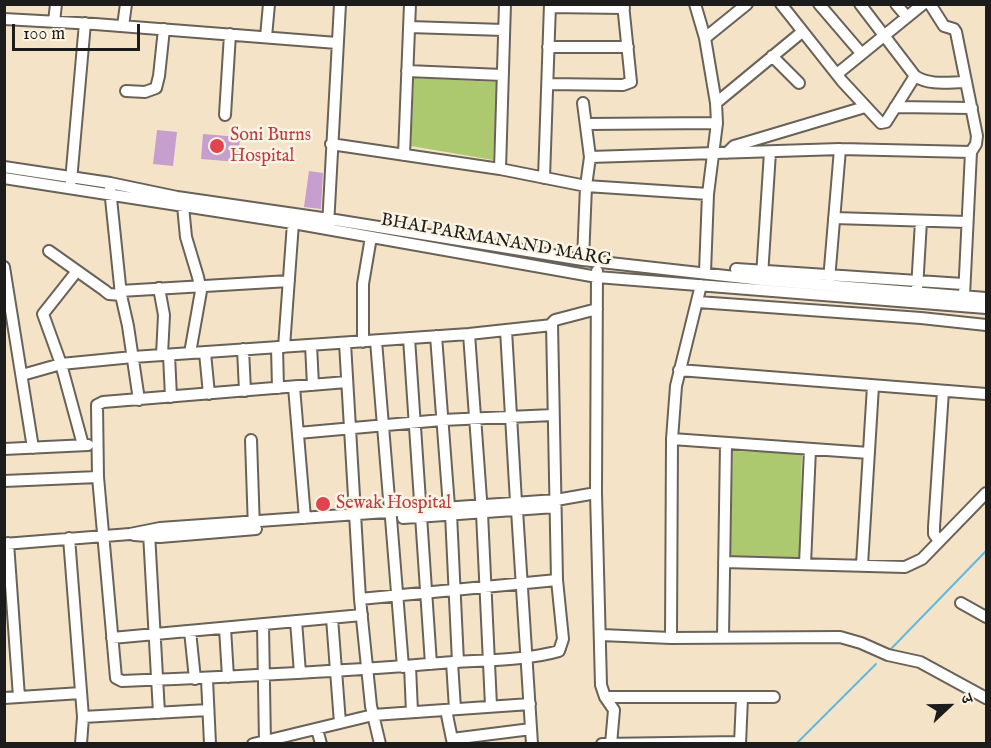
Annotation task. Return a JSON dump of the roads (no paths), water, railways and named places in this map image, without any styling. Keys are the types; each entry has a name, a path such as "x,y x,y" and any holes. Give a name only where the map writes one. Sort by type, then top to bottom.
{"street":[{"path":"54,22 56,4"},
{"path":"123,26 126,4"},
{"path":"266,37 269,4"},
{"path":"328,224 340,4"},
{"path":"404,155 410,4"},
{"path":"500,170 505,4"},
{"path":"695,4 705,38 716,103 717,123 708,194 705,269"},
{"path":"705,38 747,4"},
{"path":"781,4 837,74 881,123 886,122 915,76"},
{"path":"819,4 861,53"},
{"path":"860,4 915,76 927,82 966,82"},
{"path":"896,4 907,17"},
{"path":"837,74 923,4"},
{"path":"930,4 945,26 956,30 977,136 978,147 967,222 964,296"},
{"path":"544,178 550,6 624,6 632,79 628,84 548,84"},
{"path":"4,19 85,23 337,43"},
{"path":"69,188 72,177 85,23"},
{"path":"409,27 504,30"},
{"path":"126,91 145,92 156,88 164,29"},
{"path":"716,103 802,32"},
{"path":"225,115 230,34"},
{"path":"548,47 628,47"},
{"path":"772,56 800,83"},
{"path":"407,71 502,75"},
{"path":"583,103 590,157 586,186 583,260"},
{"path":"727,153 741,144 865,107"},
{"path":"895,107 972,108"},
{"path":"586,124 717,123"},
{"path":"331,144 500,170 586,186 708,194"},
{"path":"590,157 978,147"},
{"path":"829,281 840,149"},
{"path":"762,276 770,152"},
{"name":"BHAI PARMANAND MARG","path":"4,167 110,183 328,224 583,260 917,287 987,298"},
{"name":"BHAI PARMANAND MARG","path":"4,178 293,223 328,224 371,237 597,277 987,308"},
{"path":"110,183 120,293 139,400"},
{"path":"183,206 186,237 200,285 200,298 190,353"},
{"path":"834,218 967,222"},
{"path":"921,221 917,287 963,284"},
{"path":"278,388 293,223"},
{"path":"363,342 363,284 371,237"},
{"path":"49,251 109,294 200,285 289,281"},
{"path":"597,261 596,493 601,685 605,697 614,710 611,743"},
{"path":"4,267 33,448"},
{"path":"77,271 43,314 61,364 83,445"},
{"path":"671,638 672,439 676,386 701,285"},
{"path":"159,288 164,315 171,397"},
{"path":"698,302 987,325"},
{"path":"347,382 103,402 97,405 99,477 116,678 122,681 207,679 406,666 527,656 559,651 562,646 557,580 552,325 555,320 597,309"},
{"path":"22,375 61,364 133,357 469,334 552,325"},
{"path":"506,330 532,744"},
{"path":"469,334 491,706"},
{"path":"436,336 450,511 455,662 451,709 453,741 531,729"},
{"path":"409,338 431,664"},
{"path":"376,341 397,596 412,712"},
{"path":"345,343 357,517 360,599 373,715 380,744"},
{"path":"311,345 313,386"},
{"path":"243,349 245,391"},
{"path":"205,353 208,394"},
{"path":"679,370 987,394"},
{"path":"862,565 873,386"},
{"path":"294,387 305,518"},
{"path":"939,541 934,534 934,527 943,391"},
{"path":"298,433 442,420 553,415"},
{"path":"672,439 869,453"},
{"path":"251,440 254,525"},
{"path":"723,637 726,444"},
{"path":"4,449 97,445"},
{"path":"805,564 810,449"},
{"path":"4,480 99,477"},
{"path":"19,697 8,603 6,544 555,503 596,493"},
{"path":"724,562 905,567 914,564 987,493"},
{"path":"286,523 305,518 357,517"},
{"path":"149,533 159,713"},
{"path":"69,538 83,717 81,744"},
{"path":"360,599 557,580"},
{"path":"961,603 987,617"},
{"path":"112,638 362,615"},
{"path":"332,618 340,723"},
{"path":"296,621 300,673"},
{"path":"263,624 261,743 373,715 530,704"},
{"path":"225,628 228,677"},
{"path":"190,631 195,679"},
{"path":"601,635 671,638 840,637 888,655 920,662 987,698"},
{"path":"207,679 210,744"},
{"path":"4,698 81,693"},
{"path":"605,697 774,697"},
{"path":"602,744 740,743 742,698"},
{"path":"83,717 208,710"},
{"path":"317,729 321,744"}],"waterway":[{"path":"888,652 986,551"},
{"path":"796,744 876,664"}],"place":[{"name":"Soni Burns Hospital","path":"217,146"},
{"name":"Sewak Hospital","path":"323,504"}]}
